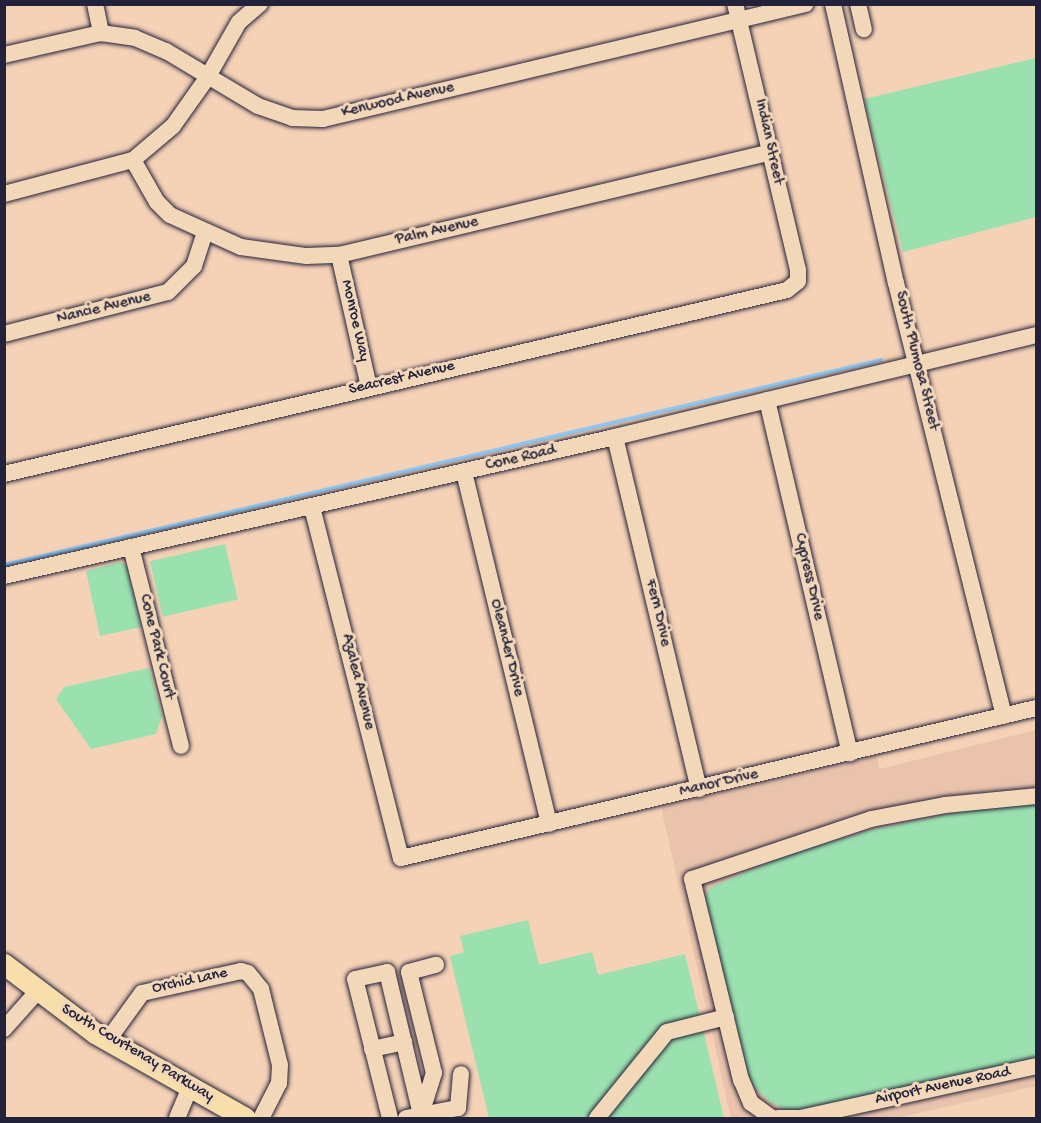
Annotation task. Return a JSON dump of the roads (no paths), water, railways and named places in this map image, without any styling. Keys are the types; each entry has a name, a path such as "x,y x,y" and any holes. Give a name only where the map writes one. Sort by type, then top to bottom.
{"main road":[{"name":"South Courtenay Parkway","path":"4,964 37,992 108,1040 245,1119"}],"street":[{"path":"95,4 102,33"},
{"path":"4,194 133,160 173,126 207,78 239,22 260,4"},
{"name":"Kenwood Avenue","path":"4,55 102,33 135,38 166,51 207,78 258,106 292,118 323,119 737,12 805,4"},
{"name":"South Plumosa Street","path":"833,4 1004,716"},
{"path":"858,4 864,29"},
{"name":"Indian Street","path":"737,12 771,152 798,281"},
{"name":"Palm Avenue","path":"133,160 157,202 170,215 205,233 272,253 339,255 771,152"},
{"name":"Nancie Avenue","path":"4,334 168,292 194,266 205,233"},
{"name":"Monroe Way","path":"339,255 369,387"},
{"name":"Seacrest Avenue","path":"4,474 787,290 798,281"},
{"name":"Cone Road","path":"4,576 615,437 1036,335"},
{"name":"Cypress Drive","path":"767,400 850,753"},
{"name":"Fern Drive","path":"615,437 699,789"},
{"name":"Oleander Drive","path":"464,472 549,824"},
{"name":"Azalea Avenue","path":"312,507 401,858"},
{"name":"Cone Park Court","path":"131,547 181,746"},
{"name":"Manor Drive","path":"401,858 1036,708"},
{"path":"772,1119 751,1103 741,1080 692,879 871,819 945,805 1036,796"},
{"path":"413,1117 434,1073 410,972 436,965"},
{"name":"Orchid Lane","path":"108,1040 142,993 241,971 248,973 261,988 280,1065 279,1083 261,1119"},
{"path":"390,1119 355,980 387,972 404,1042 413,1117"},
{"path":"4,1029 37,992"},
{"path":"597,1119 666,1032 726,1017"},
{"path":"372,1049 404,1042"},
{"name":"Airport Avenue Road","path":"778,1119 800,1118 1036,1066"},
{"path":"413,1117 458,1108 461,1100 461,1074"},
{"path":"177,1119 190,1087"}],"waterway":[{"path":"4,565 881,360"}]}
